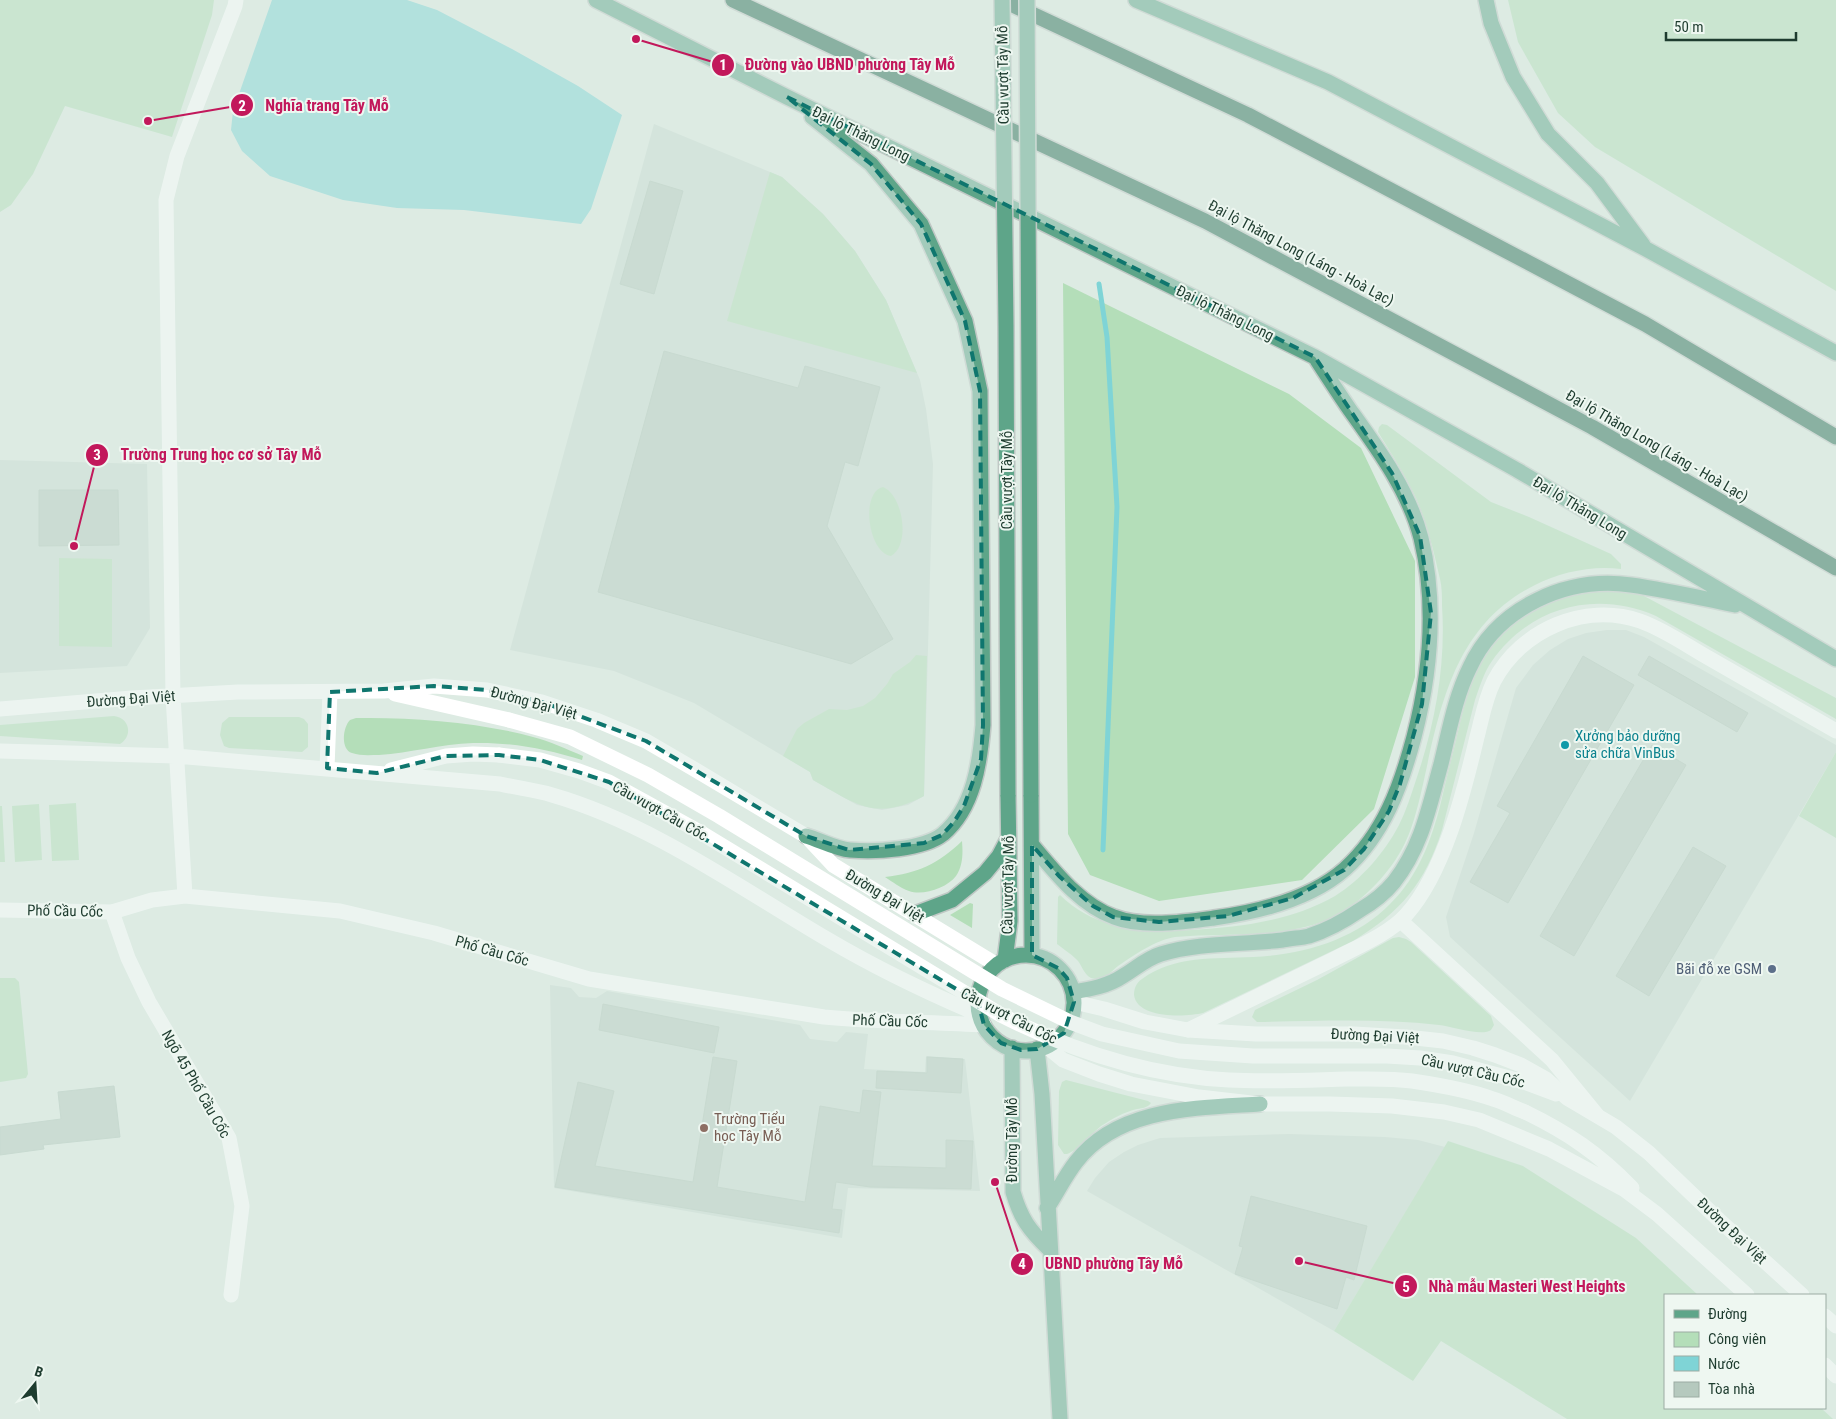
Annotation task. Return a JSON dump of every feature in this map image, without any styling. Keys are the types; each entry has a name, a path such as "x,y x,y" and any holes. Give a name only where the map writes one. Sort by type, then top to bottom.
{"highway":[{"name":"Đại lộ Thăng Long (Láng - Hoà Lạc)","path":"733,0 1205,221 1592,428 1836,568"},
{"path":"1002,0 1248,115 1644,324 1836,436"}],"main road":[{"name":"Đại lộ Thăng Long","path":"596,0 787,97 1315,357 1516,470 1836,659"},
{"name":"Cầu vượt Tây Mỗ","path":"1001,963 1010,921 1002,0"},
{"name":"Cầu vượt Tây Mỗ","path":"1027,0 1032,955"},
{"path":"1136,0 1328,82 1646,249 1836,353"},
{"path":"1486,0 1491,23 1513,76 1548,134 1597,183 1646,249"},
{"path":"787,97 871,164 921,224 965,321 980,391 983,725 981,759 971,790 954,822 942,834 924,843 883,850 849,850 806,836"},
{"path":"1032,845 1074,890 1093,906 1113,917 1134,922 1191,921 1228,916 1262,908 1319,887 1344,870 1364,849 1389,811 1408,759 1422,704 1427,675 1431,613 1427,571 1420,536 1401,489 1372,439 1315,357"},
{"path":"1074,997 1105,986 1157,954 1189,947 1266,942 1307,936 1340,924 1367,906 1392,883 1410,859 1422,832 1458,700 1470,667 1488,637 1507,618 1532,602 1552,593 1575,588 1601,584 1630,584 1746,607"},
{"path":"914,914 952,900 985,874 999,856 1009,838"},
{"path":"1032,955 1046,959 1058,968 1067,978 1074,997 1073,1013 1066,1028 1056,1041 1042,1048 1029,1050 1012,1048 996,1039 982,1020 978,1001 987,975 1001,963 1018,956 1032,955"},
{"name":"Đường Tây Mỗ","path":"1012,1048 1012,1192 1019,1212 1031,1231 1049,1249"},
{"name":"Đường Tây Mỗ","path":"1042,1048 1047,1208 1060,1419"},
{"path":"1047,1208 1076,1162 1095,1143 1119,1127 1142,1118 1200,1107 1260,1104"}],"street":[{"path":"185,896 173,696 166,200 177,156 236,0"},
{"path":"1188,1030 1370,941 1401,921 1432,877 1446,844 1472,760 1488,696 1495,680 1516,651 1530,639 1558,624 1588,616 1622,617 1640,621 1836,731"},
{"name":"Đường Đại Việt","path":"0,709 238,692 384,691 434,686 487,690 542,702 596,720 646,741 806,836 833,865 914,914 1001,963"},
{"name":"Cầu vượt Cầu Cốc","path":"384,691 509,720 570,737 648,775 719,816 1002,989 1070,1022 1102,1034 1179,1051 1253,1056 1388,1056 1420,1058 1453,1063 1524,1082 1567,1098"},
{"path":"327,768 330,692"},
{"path":"0,751 176,756 327,768 500,784 552,795 606,814 661,840 838,945 982,1020"},
{"name":"Cầu vượt Cầu Cốc","path":"377,773 446,756 473,754 499,754 540,760 579,771 609,782 698,831 1001,1015 1045,1036 1124,1064 1154,1070 1228,1080 1374,1079 1410,1081 1453,1088 1493,1098 1525,1112 1570,1136 1604,1160 1657,1214"},
{"name":"Phố Cầu Cốc","path":"0,910 112,912 152,900 185,896 340,911 434,933 589,979 824,1017 858,1020 982,1020"},
{"name":"Ngõ 45 Phố Cầu Cốc","path":"112,912 128,958 149,1002 229,1138 242,1206 231,1295"},
{"path":"1401,921 1552,1060 1598,1115"},
{"name":"Đường Đại Việt","path":"1074,997 1145,1022 1188,1030 1256,1034 1354,1034 1406,1037 1443,1041 1473,1048 1521,1066 1546,1079 1567,1098 1616,1127 1649,1153 1801,1294"},
{"path":"1042,1048 1062,1060 1131,1084 1199,1097 1260,1104 1392,1106 1444,1112 1480,1120 1585,1168 1625,1190 1657,1214 1746,1294"},
{"path":"1826,1317 1836,1326"},
{"path":"1826,1366 1836,1376"}],"highlighted area":[{"path":"787,97 1315,357 1392,473 1420,536 1431,613 1422,704 1400,784 1389,811 1364,849 1344,870 1293,898 1228,916 1159,922 1113,917 1093,906 1059,876 1032,845 1032,955 1058,968 1067,978 1074,1002 1064,1033 1037,1049 1021,1050 1001,1043 984,1025 978,1002 609,782 540,760 499,755 446,756 377,773 327,768 330,692 434,686 487,690 542,702 646,741 806,836 849,850 924,843 942,835 954,822 964,806 981,759 983,725 980,391 965,321 921,224 871,164"}],"shaded area":[{"path":"654,124 782,177 823,214 855,251 886,300 920,380 933,464 924,796 908,805 882,810 857,805 813,780 810,772 694,703 614,671 510,650"},
{"path":"0,460 147,464 150,628 127,666 0,673"},
{"path":"1626,630 1644,637 1836,745 1836,752 1630,1101 1450,937 1446,917 1474,833 1516,688 1533,665 1550,650 1568,639 1586,633"},
{"name":"Trường Tiểu học Tây Mỗ","path":"550,985 571,988 579,997 596,998 607,991 800,1025 810,1039 837,1042 846,1032 868,1034 864,1069 925,1072 926,1056 965,1059 980,1191 848,1188 842,1238 554,1188"},
{"path":"1289,1134 1385,1137 1418,1140 1445,1147 1334,1331 1087,1191 1109,1162 1138,1145 1160,1138"}],"green space":[{"path":"0,0 214,0 212,15 172,137 65,106 33,174 11,205 0,212"},
{"path":"1508,0 1836,0 1836,291 1595,147 1558,113 1518,42"},
{"path":"770,172 782,177 823,214 855,251 886,300 917,373 727,321"},
{"path":"1063,283 1289,394 1361,448 1415,561 1415,677 1374,809 1302,880 1159,901 1090,875 1068,834"},
{"path":"1382,424 1387,425 1491,502 1611,554 1621,564 1621,569 1588,569 1566,573 1545,580 1510,600 1490,618 1473,639 1460,661 1440,712 1418,806 1409,835 1399,854 1384,875 1357,902 1337,915 1319,923 1279,932 1175,937 1168,939 1138,953 1104,977 1098,979 1091,978 1076,959 1057,944 1058,897 1060,895 1074,907 1089,916 1122,927 1192,930 1247,925 1283,917 1318,905 1335,896 1372,865 1399,825 1423,759 1434,716 1441,672 1442,592 1424,517 1398,464 1378,432"},
{"path":"883,487 896,500 902,520 901,542 891,556 883,552 877,545 872,534 870,522 869,510 871,499 876,491"},
{"path":"59,558 112,559 112,647 59,646"},
{"path":"1598,590 1621,591 1644,596 1836,698 1836,719 1656,616 1633,608 1611,604 1588,604 1566,608 1545,616 1526,627 1508,642 1492,661 1482,679 1442,830 1435,849 1419,881 1398,907 1385,919 1353,941 1203,1013 1163,1015 1144,1008 1137,1003 1134,993 1138,982 1155,971 1168,966 1195,960 1272,956 1309,949 1344,936 1376,917 1409,882 1423,857 1437,816 1468,693 1483,656 1494,640 1524,616 1559,599"},
{"path":"916,655 927,656 924,796 907,804 892,808 866,807 813,780 810,772 783,756 797,729 804,723 829,709 847,710 863,706 875,698 893,674 910,662"},
{"path":"114,716 124,720 128,728 127,737 120,744 0,736 0,725"},
{"path":"229,717 299,717 308,724 308,747 302,752 229,748 224,746 220,735 222,723"},
{"path":"356,718 399,718 468,724 539,739 583,756 582,760 528,747 487,743 449,745 379,755 358,755 348,751 344,743 344,732 348,723"},
{"path":"1836,752 1836,838 1799,816"},
{"path":"76,803 79,860 52,861 49,805"},
{"path":"39,804 42,860 15,862 12,806"},
{"path":"0,806 2,806 5,862 0,862"},
{"path":"962,841 960,868 952,880 941,887 928,892 909,891 885,877 908,873 927,866 944,856"},
{"path":"970,903 973,904 972,928 950,915"},
{"path":"1399,937 1411,942 1491,1016 1494,1025 1491,1030 1487,1032 1474,1032 1439,1025 1394,1021 1257,1022 1252,1017 1255,1010 1317,980 1393,938"},
{"path":"0,978 15,978 19,982 28,1074 26,1078 0,1082"},
{"path":"1066,1080 1151,1103 1146,1107 1127,1112 1109,1121 1077,1148 1068,1154 1064,1154 1058,1145 1059,1091 1062,1082"},
{"path":"1448,1141 1523,1166 1636,1238 1697,1294 1664,1294 1664,1409 1822,1409 1833,1419 1567,1419 1441,1341 1413,1381 1334,1331"}],"water":[{"path":"272,0 407,0 437,10 512,49 578,86 622,115 591,209 581,224 464,210 397,208 343,200 270,176 242,151 231,130 233,111"}],"building":[{"path":"650,181 683,191 654,294 620,284"},
{"path":"664,351 798,388 805,366 880,387 858,466 845,462 827,526 893,639 851,664 598,592"},
{"path":"39,490 118,490 119,545 39,546"},
{"name":"Xưởng bảo dưỡng sửa chữa VinBus","path":"1583,656 1634,685 1508,903 1470,882 1510,813 1497,806"},
{"path":"1649,656 1748,713 1737,732 1638,675"},
{"path":"1652,745 1686,765 1574,956 1540,936"},
{"path":"1693,847 1726,866 1649,996 1616,976"},
{"path":"603,1004 719,1027 714,1053 599,1030"},
{"path":"713,1057 737,1061 717,1187 805,1202 820,1106 860,1113 863,1090 881,1092 872,1166 946,1168 946,1140 973,1141 971,1189 870,1187 836,1182 832,1209 842,1210 839,1233 555,1187 578,1082 614,1091 595,1166 693,1182"},
{"path":"927,1057 963,1059 961,1093 876,1088 877,1071 927,1073"},
{"path":"114,1086 120,1137 43,1145 44,1149 0,1155 0,1127 61,1119 58,1092"},
{"path":"1251,1196 1367,1226 1354,1280 1346,1277 1337,1309 1235,1274 1243,1247 1239,1246"}],"waterway":[{"path":"1099,284 1107,337 1117,507 1103,850"}],"place":[{"name":"Đường vào UBND phường Tây Mỗ","path":"636,39"},
{"name":"Nghĩa trang Tây Mỗ","path":"148,121"},
{"name":"Trường Trung học cơ sở Tây Mỗ","path":"74,546"},
{"name":"Xưởng bảo dưỡng sửa chữa VinBus","path":"1565,745"},
{"name":"Bãi đỗ xe GSM","path":"1772,969"},
{"name":"Trường Tiểu học Tây Mỗ","path":"704,1128"},
{"name":"UBND phường Tây Mỗ","path":"995,1182"},
{"name":"Nhà mẫu Masteri West Heights","path":"1299,1261"}]}
